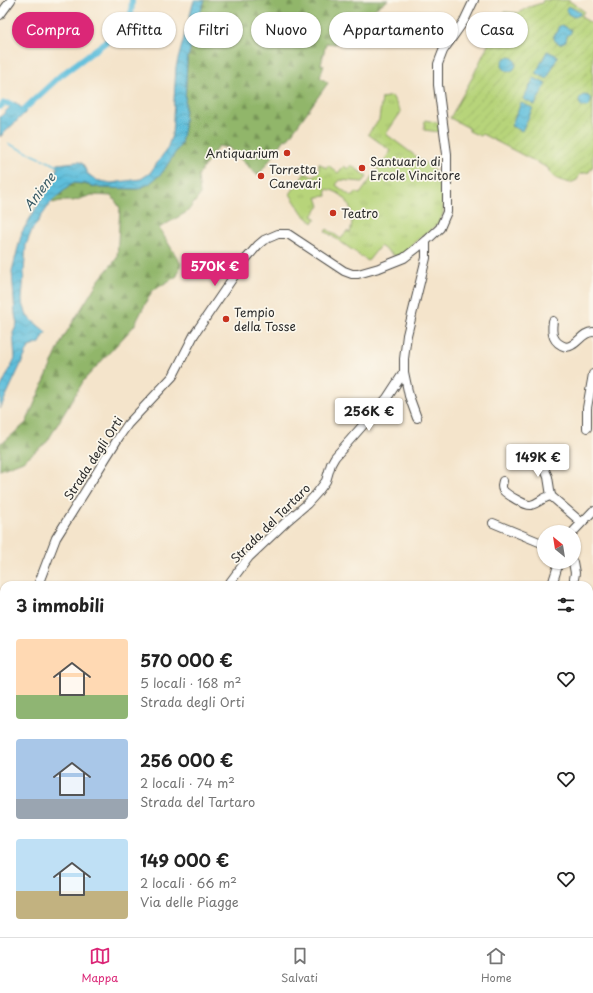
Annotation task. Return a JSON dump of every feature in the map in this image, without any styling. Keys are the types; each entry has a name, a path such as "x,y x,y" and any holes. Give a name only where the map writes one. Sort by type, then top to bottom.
{"street":[{"path":"0,15 11,0"},
{"name":"Strada degli Orti","path":"40,581 56,538 119,437 128,424 171,378 194,335 242,264 258,245 274,235 288,234 344,271 352,274 358,274 379,268 405,257 426,242 441,226 447,212 447,154 438,85 438,62 466,18 474,0"},
{"path":"417,418 409,396 404,372 404,358 407,335 426,258 426,242"},
{"path":"552,321 553,337 564,347 574,345 584,335 593,332"},
{"name":"Strada del Tartaro","path":"231,581 249,557 317,493 326,481 335,457 387,398 404,372"},
{"path":"587,428 587,408 593,374"},
{"path":"537,452 548,477 551,496 581,522"},
{"path":"503,481 502,488 504,491 527,504 532,504 544,497 551,496"},
{"path":"579,525 593,510"},
{"path":"493,523 537,541"},
{"path":"553,581 557,569"},
{"path":"574,569 574,581"}],"green space":[{"path":"205,0 388,0 372,12 329,12 329,43 326,43 321,65 324,65 320,77 328,83 287,140 285,139 258,176 229,148 218,146 198,176 200,195 187,212 159,228 181,264 177,276 152,291 134,326 84,380 47,442 23,461 0,470 0,443 5,441 26,423 63,338 99,280 117,258 120,208 112,196 92,195 73,201 60,201 53,203 52,201 73,183 101,188 138,189 162,173 171,159 184,127 187,61 191,48 243,48 243,12 200,12"},
{"path":"543,0 568,0 584,11 581,17 593,24 593,166 589,172 580,174 577,180 570,183 559,180 551,175 548,168 482,134 480,136 469,131 469,128 450,118 487,48 528,48 528,12 520,12 542,3"},
{"path":"392,96 401,112 386,134 441,175 443,215 437,225 411,245 413,248 402,255 395,256 380,246 368,261 325,231 327,229 341,239 347,231 350,233 352,225 351,211 345,199 334,191 326,189 327,196 317,197 320,206 312,216 316,218 313,223 303,214 290,194 305,173 311,176 315,175 319,171 319,163 326,168 328,165 338,173 344,166 348,169 351,165 367,177 363,182 340,180 336,185 352,197 356,192 360,194 391,151 368,134 379,120 382,98"},
{"path":"425,120 440,123 439,132 424,130"}],"water":[{"path":"194,0 205,0 200,12 191,12"},
{"path":"568,6 580,12 580,15 574,17 568,14 566,9"},
{"path":"562,25 571,30 571,33 567,36 566,41 560,44 555,41 553,35 558,32 558,27"},
{"path":"184,37 184,48 191,48 187,61 184,127 181,144 162,173 149,184 138,189 101,188 73,183 52,201 32,230 26,245 22,300 27,316 46,332 40,343 29,347 0,409 0,389 15,358 13,333 17,324 12,271 22,232 56,174 58,164 80,162 83,164 87,173 96,180 111,183 141,179 150,173 167,149 172,135 176,67"},
{"path":"547,51 558,56 547,79 536,73"},
{"path":"509,57 514,59 516,64 514,69 509,71 504,69 502,64 504,59"},
{"path":"534,78 546,84 535,105 523,99"},
{"path":"585,95 589,97 591,101 589,105 585,107 581,105 579,101 581,97"},
{"path":"15,102 26,112 0,137 0,117"},
{"path":"521,103 533,108 522,131 511,126"}],"waterway":[{"path":"19,114 60,76 122,30 131,15 132,0"},
{"path":"0,107 4,103 11,104 16,111"},
{"path":"9,144 58,166"}],"place":[{"name":"Antiquarium","path":"287,153"},
{"name":"Santuario di Ercole Vincitore","path":"362,168"},
{"name":"Torretta Canevari","path":"261,176"},
{"name":"Teatro","path":"333,213"},
{"name":"Tempio della Tosse","path":"226,319"}],"water label":[{"name":"Aniene","path":"39,191"}]}
